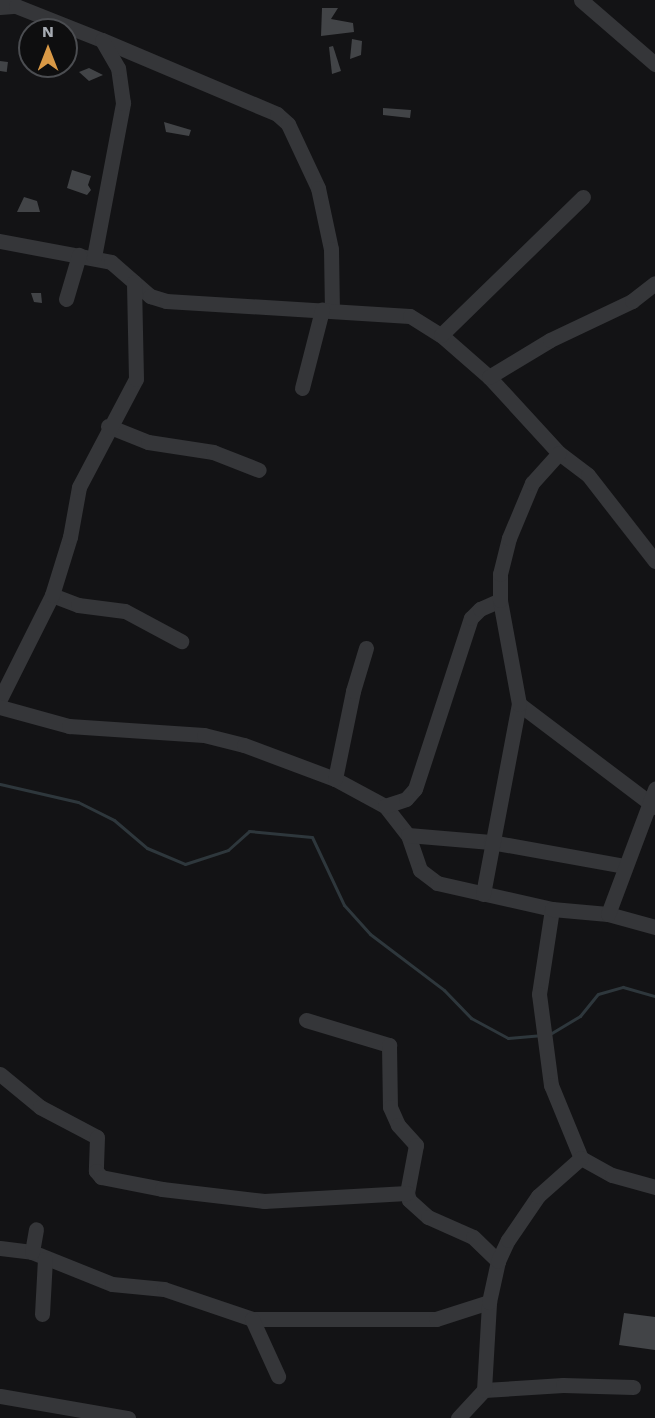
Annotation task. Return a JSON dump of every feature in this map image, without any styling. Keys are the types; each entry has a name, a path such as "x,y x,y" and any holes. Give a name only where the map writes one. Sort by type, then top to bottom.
{"street":[{"path":"581,0 655,64"},
{"path":"0,8 16,6 102,40 277,114 288,124 318,188 331,249 327,310 302,388"},
{"path":"66,299 87,256 123,103 118,68 102,40"},
{"path":"441,335 583,197"},
{"path":"0,241 111,262 150,296 166,301 402,313 441,335 489,377 559,453 597,484 655,561"},
{"path":"0,699 52,595 70,537 79,487 108,426 137,374 134,282"},
{"path":"489,377 550,340 632,302 655,283"},
{"path":"108,426 148,442 213,452 258,470"},
{"path":"483,894 491,842 519,704 500,600 500,574 509,538 532,483 559,453"},
{"path":"52,595 78,605 125,611 181,641"},
{"path":"385,806 406,799 415,789 471,618 480,609 500,600"},
{"path":"335,779 353,691 366,648"},
{"path":"519,704 653,799 624,866 608,914"},
{"path":"0,707 69,726 204,735 244,745 335,779 385,806 408,835 425,876 483,894 552,909 608,914 655,927"},
{"path":"408,835 491,842 624,866"},
{"path":"552,909 540,984 541,1030 551,1085 581,1158 612,1175 655,1187"},
{"path":"306,1020 389,1045 390,1107 398,1125 416,1145 407,1193 409,1200 428,1217 473,1237 498,1261"},
{"path":"0,1074 40,1107 97,1137 96,1171 101,1176 162,1190 264,1201 407,1193"},
{"path":"459,1418 484,1390 489,1302 498,1261 522,1215 581,1158"},
{"path":"36,1229 42,1314"},
{"path":"0,1248 39,1256 92,1278 164,1289 252,1319 436,1319 489,1302"},
{"path":"252,1319 278,1376"},
{"path":"484,1390 563,1385 633,1387"},
{"path":"0,1396 128,1418"}],"building":[{"path":"322,8 338,8 331,19 353,23 354,32 321,36"},
{"path":"352,39 362,41 361,55 350,59"},
{"path":"333,46 341,71 332,74 329,47"},
{"path":"0,61 8,62 7,72 0,71"},
{"path":"89,68 103,75 89,81 79,72"},
{"path":"383,108 411,110 410,118 383,115"},
{"path":"164,122 191,130 189,136 166,132"},
{"path":"72,170 91,176 88,185 91,190 87,195 67,188"},
{"path":"24,197 37,201 40,212 17,212"},
{"path":"31,293 41,293 42,303 34,302"},
{"path":"624,1313 655,1317 655,1350 619,1345"}],"waterway":[{"path":"0,784 78,802 114,820 147,848 185,864 228,850 249,831 312,837 344,905 370,934 444,990 471,1018 508,1038 540,1035"},
{"path":"550,1034 580,1016 598,994 623,987 655,996"}]}
